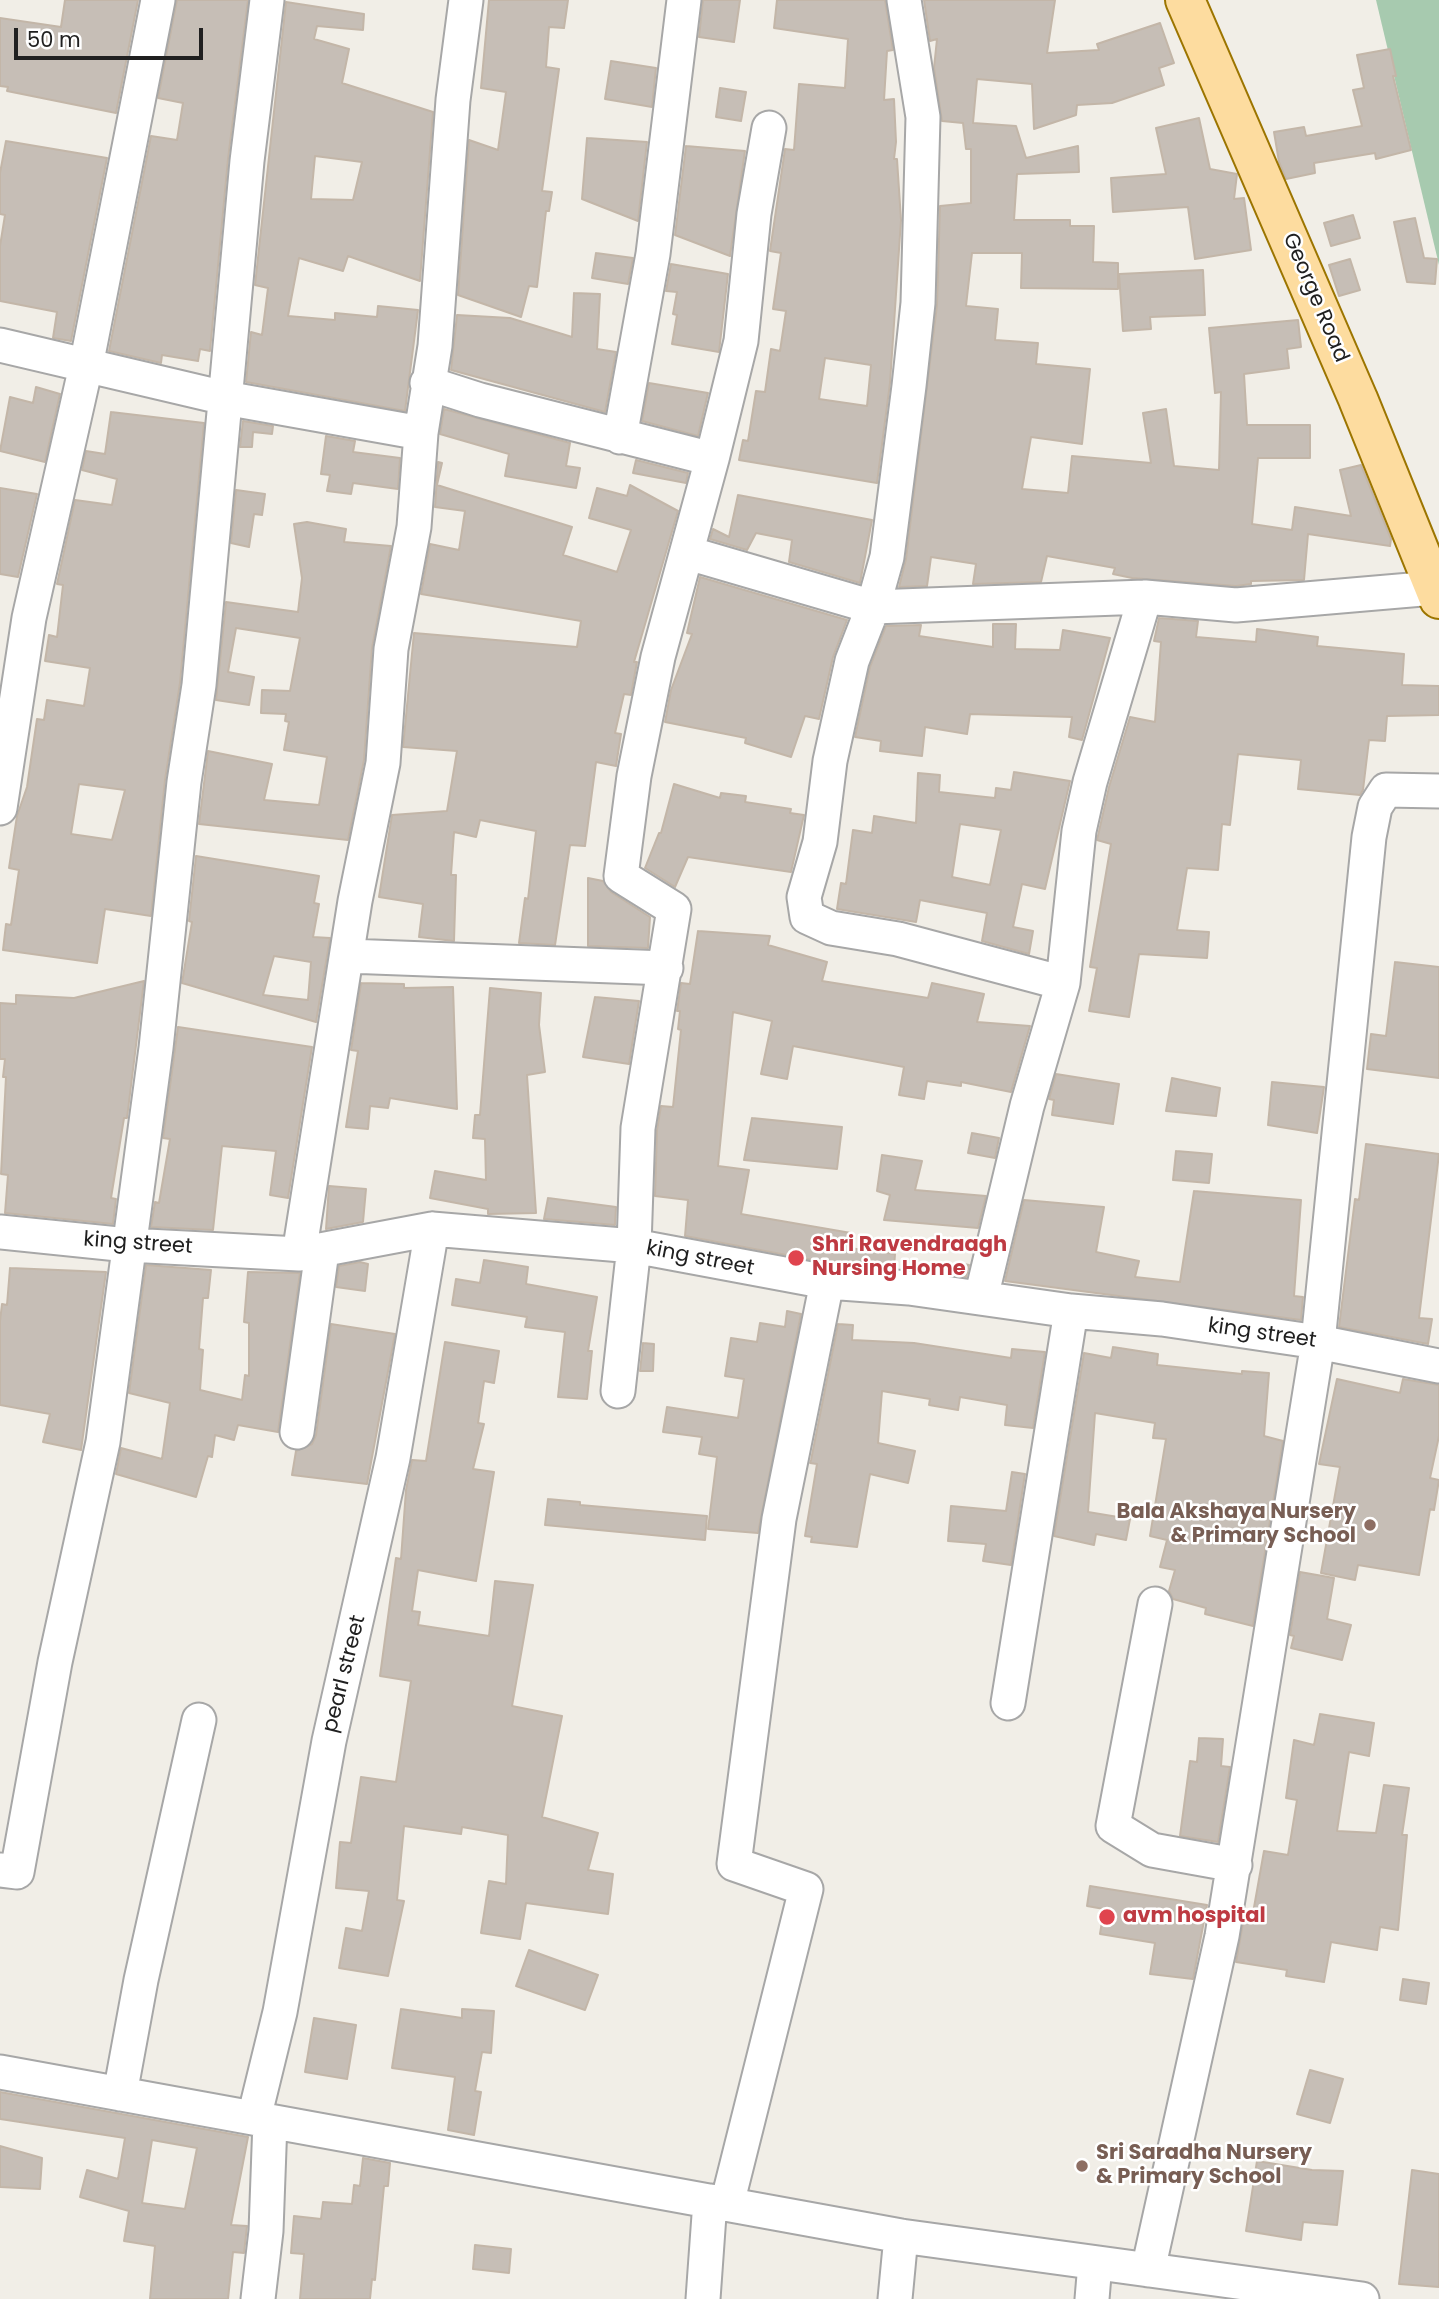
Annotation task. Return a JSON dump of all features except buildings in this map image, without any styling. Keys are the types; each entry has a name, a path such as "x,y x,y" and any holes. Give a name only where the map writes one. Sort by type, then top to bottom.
{"main road":[{"name":"George Road","path":"1185,0 1358,398 1436,594"}],"street":[{"path":"0,808 29,618 86,366 158,0"},
{"path":"0,1870 17,1872 55,1661 103,1442 156,1048 184,782 199,685 247,160 267,0"},
{"path":"298,1432 311,1253 347,956 355,901 383,763 391,649 414,527 421,433 435,346 453,100 466,0"},
{"path":"620,437 653,254 684,0"},
{"path":"904,0 923,117 918,303 887,557 873,607 852,661 830,761 820,842 804,897 807,918 831,928 898,939 1063,983"},
{"path":"618,1391 634,1246 638,1128 674,909 621,876 634,776 653,684 741,341 754,214 769,128"},
{"path":"0,345 225,398 421,433"},
{"path":"427,383 620,437 712,459"},
{"path":"688,553 873,607 1145,597 1236,605 1436,594"},
{"path":"981,1298 996,1245 1027,1106 1063,983 1079,831 1090,782 1145,597"},
{"path":"1148,2270 1223,1936 1318,1342 1369,837 1375,807 1386,790 1439,791"},
{"path":"347,956 666,968"},
{"name":"king street","path":"0,1231 128,1245 311,1253 432,1229 634,1246 827,1282 1162,1320 1318,1342 1439,1366"},
{"name":"pearl street","path":"258,2299 266,2231 262,2120 279,2012 329,1741 393,1458 432,1229"},
{"path":"703,2299 719,2203 806,1889 734,1864 779,1519 827,1282"},
{"path":"1008,1703 1071,1311"},
{"path":"1155,1604 1113,1826 1152,1850 1235,1865"},
{"path":"120,2094 141,1980 200,1720"},
{"path":"0,2072 901,2236 1148,2270 1214,2289 1362,2299"},
{"path":"895,2299 901,2236"},
{"path":"1092,2299 1096,2263"}],"green space":[{"path":"1376,0 1439,0 1439,265"}],"place":[{"name":"Shri Ravendraagh Nursing Home","path":"796,1258"},
{"name":"Bala Akshaya Nursery & Primary School","path":"1370,1525"},
{"name":"avm hospital","path":"1107,1917"},
{"name":"Sri Saradha Nursery & Primary School","path":"1082,2166"}]}
